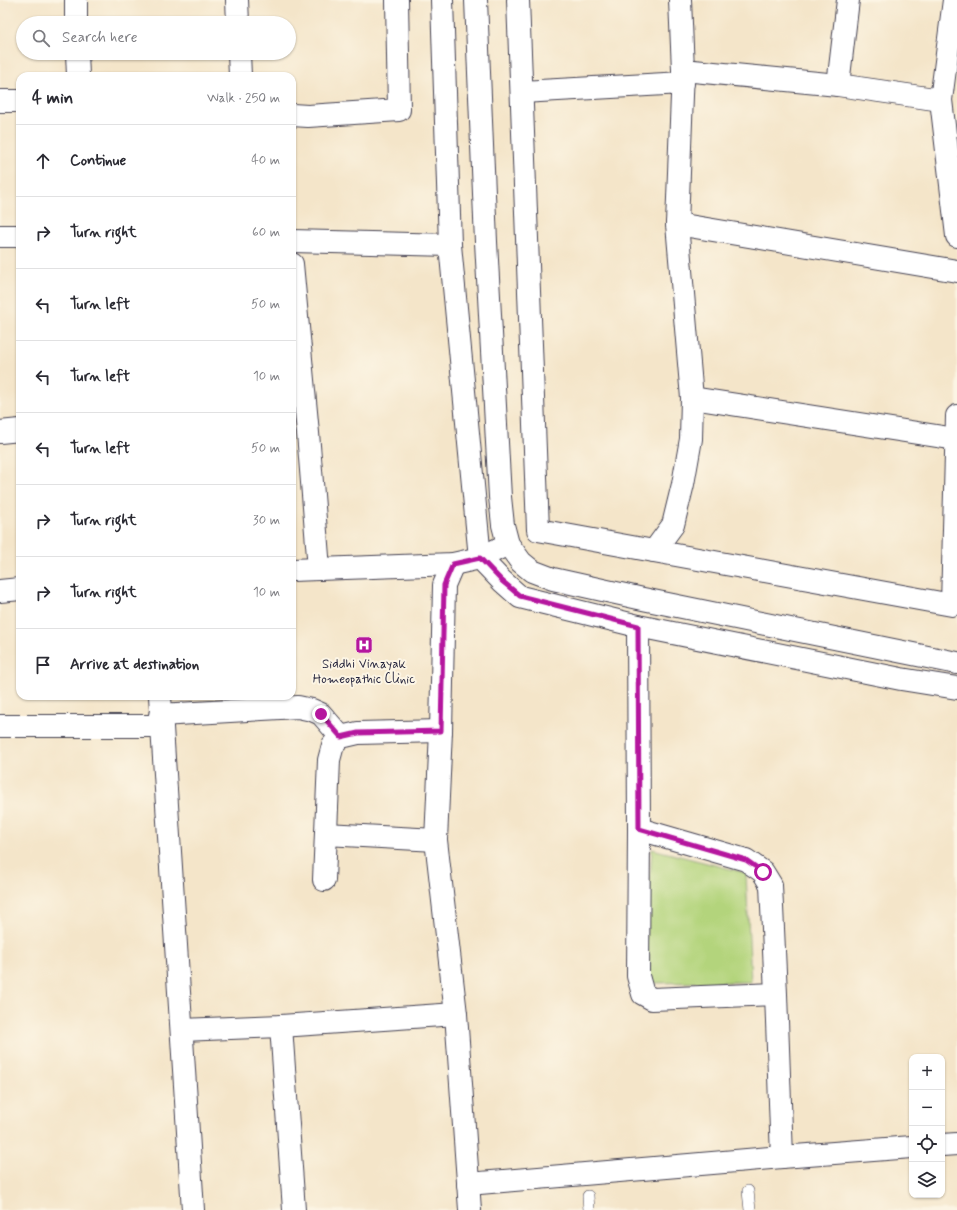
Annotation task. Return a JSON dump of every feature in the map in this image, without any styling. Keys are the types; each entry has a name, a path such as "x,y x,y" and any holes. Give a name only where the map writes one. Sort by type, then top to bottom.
{"street":[{"path":"76,0 76,16"},
{"path":"237,0 238,16"},
{"path":"296,115 308,116 399,110 397,0"},
{"path":"442,0 450,245 480,558 502,581 520,596 638,626 901,679 957,688"},
{"path":"476,0 486,242 500,497 503,525 508,544 521,562 532,571 553,579 643,599 957,663"},
{"path":"518,0 538,530 952,605 957,416"},
{"path":"654,551 672,525 681,490 691,439 692,398 677,224 683,77 680,0"},
{"path":"838,85 842,0"},
{"path":"838,85 848,0"},
{"path":"954,0 941,100 957,236"},
{"path":"77,60 78,72"},
{"path":"239,60 240,72"},
{"path":"522,92 683,77 838,85 941,100"},
{"path":"0,101 16,101"},
{"path":"677,224 957,271"},
{"path":"0,236 16,236"},
{"path":"296,240 450,245"},
{"path":"296,306 319,569"},
{"path":"692,398 956,439"},
{"path":"0,432 16,430"},
{"path":"296,570 453,564 480,558 508,544"},
{"path":"453,564 444,585 441,731 436,840 456,1014 470,1210"},
{"path":"0,591 16,590"},
{"path":"638,626 638,976 643,994 652,999 776,994"},
{"path":"0,726 160,712 298,708 312,710 321,714 341,737"},
{"path":"160,712 170,839 193,1210"},
{"path":"324,880 329,760 333,745 341,737 358,733 441,731"},
{"path":"639,829 746,860 763,872 771,885 782,1157"},
{"path":"326,834 436,840"},
{"path":"182,1030 281,1026 456,1014"},
{"path":"281,1026 294,1210"},
{"path":"945,1145 957,1144"},
{"path":"468,1184 782,1157 909,1148"}],"lane":[{"path":"748,1191 750,1210"},
{"path":"588,1196 589,1210"}],"green space":[{"path":"652,849 746,873 751,982 643,983"}],"place":[{"name":"Siddhi Vinayak Homeopathic Clinic","path":"364,645"}],"route":[{"path":"321,714 341,737 358,733 441,731 444,585 453,564 480,558 502,581 520,596 638,626 639,829 746,860 763,872"}]}
